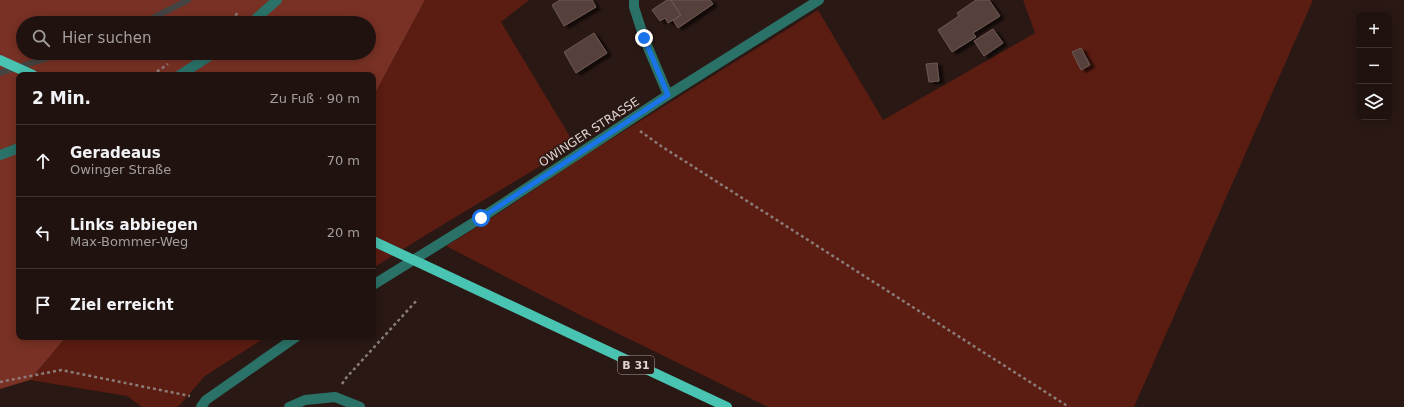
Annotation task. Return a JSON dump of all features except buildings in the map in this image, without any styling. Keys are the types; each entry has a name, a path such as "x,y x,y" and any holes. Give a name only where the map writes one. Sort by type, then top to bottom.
{"main road":[{"path":"0,60 26,72"},
{"name":"B 31","path":"376,242 727,407"}],"street":[{"path":"259,16 277,0"},
{"path":"634,0 634,7 644,38 668,95"},
{"name":"OWINGER STRASSE","path":"376,284 481,218 668,95 819,0"},
{"path":"185,72 203,60"},
{"path":"0,155 16,149"},
{"path":"203,403 292,340"},
{"path":"289,407 305,400 335,397 360,407"}],"path":[{"path":"628,122 661,146 1069,407"},
{"path":"335,397 346,378 418,299"},
{"path":"0,382 62,370 203,403"}],"shaded area":[{"path":"0,0 425,0 376,91 376,72 16,72 16,340 63,340 30,380 0,389"},
{"path":"425,0 529,0 501,22 575,145 376,266 376,91"},
{"path":"1023,0 1313,0 1134,407 768,407 580,315 446,246 498,214 584,156 818,10 883,120 1035,33"},
{"path":"63,340 261,340 205,376 178,407 142,407 127,396 30,380"}],"waterway":[{"path":"157,16 188,0"},
{"path":"0,73 41,60"}],"route":[{"path":"481,218 668,95 644,38"}]}
